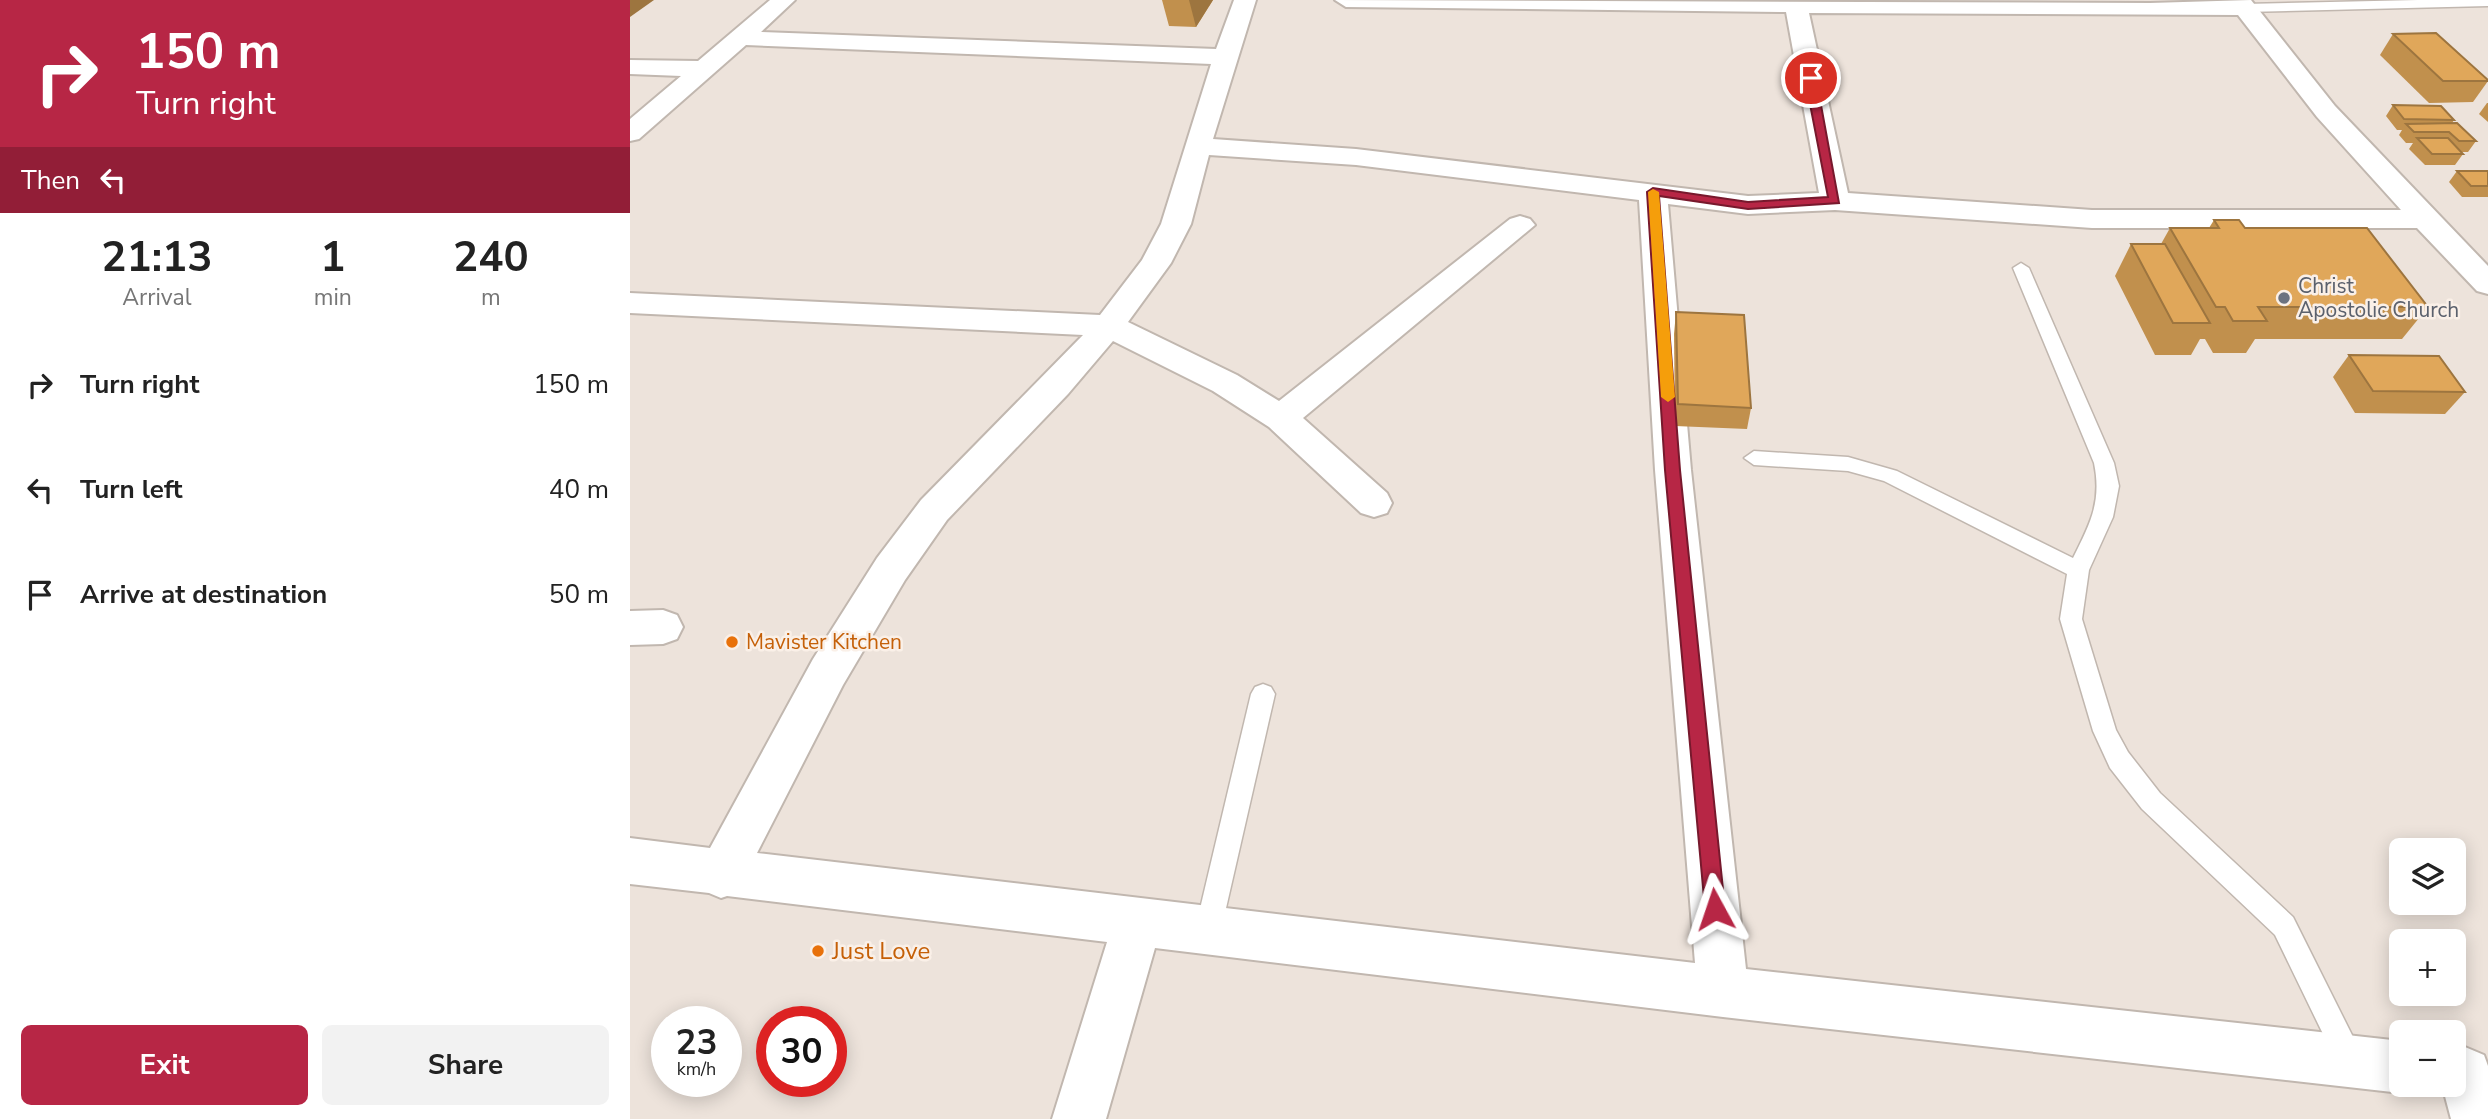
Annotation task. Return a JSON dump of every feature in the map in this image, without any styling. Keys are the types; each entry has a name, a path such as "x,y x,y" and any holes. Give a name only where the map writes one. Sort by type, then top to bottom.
{"street":[{"path":"630,133 784,0"},
{"path":"721,875 828,672 891,569 934,510 1003,442 1108,326 1156,263 1176,224 1225,57 1245,0"},
{"path":"1346,0 1654,1 2150,10 2242,4 2301,81 2425,219 2488,284"},
{"path":"1796,5 1835,201"},
{"path":"740,38 1225,57"},
{"path":"630,67 703,69"},
{"path":"1198,146 1356,157 1748,205 1835,201 2092,219 2425,219"},
{"path":"1653,192 1673,470 1723,992"},
{"path":"1281,418 1520,225"},
{"path":"630,303 1108,326 1225,383 1281,418 1374,503"},
{"path":"630,861 721,875 1723,992 2389,1066"},
{"path":"1079,1119 1138,922"}],"lane":[{"path":"2242,4 2488,2"},
{"path":"2021,268 2105,463 2109,486 2104,517 2078,570 2071,618 2105,731 2119,760 2151,801 2284,926 2351,1061"},
{"path":"1754,458 1849,464 1890,476 2078,570"},
{"path":"1208,930 1264,694"}],"building":[{"path":"2436,33 2488,81 2443,81 2393,34"},
{"path":"2393,105 2441,106 2454,120 2404,119"},
{"path":"2457,123 2476,141 2459,141 2449,132 2414,132 2406,124"},
{"path":"2417,138 2448,138 2463,154 2432,154"},
{"path":"2457,171 2488,171 2488,186 2471,186"},
{"path":"2214,220 2239,220 2245,228 2367,228 2428,307 2258,307 2267,321 2233,321 2225,307 2216,307 2170,228 2219,228"},
{"path":"2131,244 2165,244 2210,323 2173,323"},
{"path":"1676,312 1744,315 1751,408 1678,404"},
{"path":"2349,355 2439,356 2465,392 2373,391"}],"slow traffic":[{"path":"1653,192 1668,397"}],"place":[{"name":"Christ Apostolic Church","path":"2284,298"},
{"name":"Mavister Kitchen","path":"732,642"},
{"name":"Just Love","path":"818,951"}],"route":[{"path":"1715,909 1673,470 1653,192 1748,205 1835,201 1811,78"}]}
